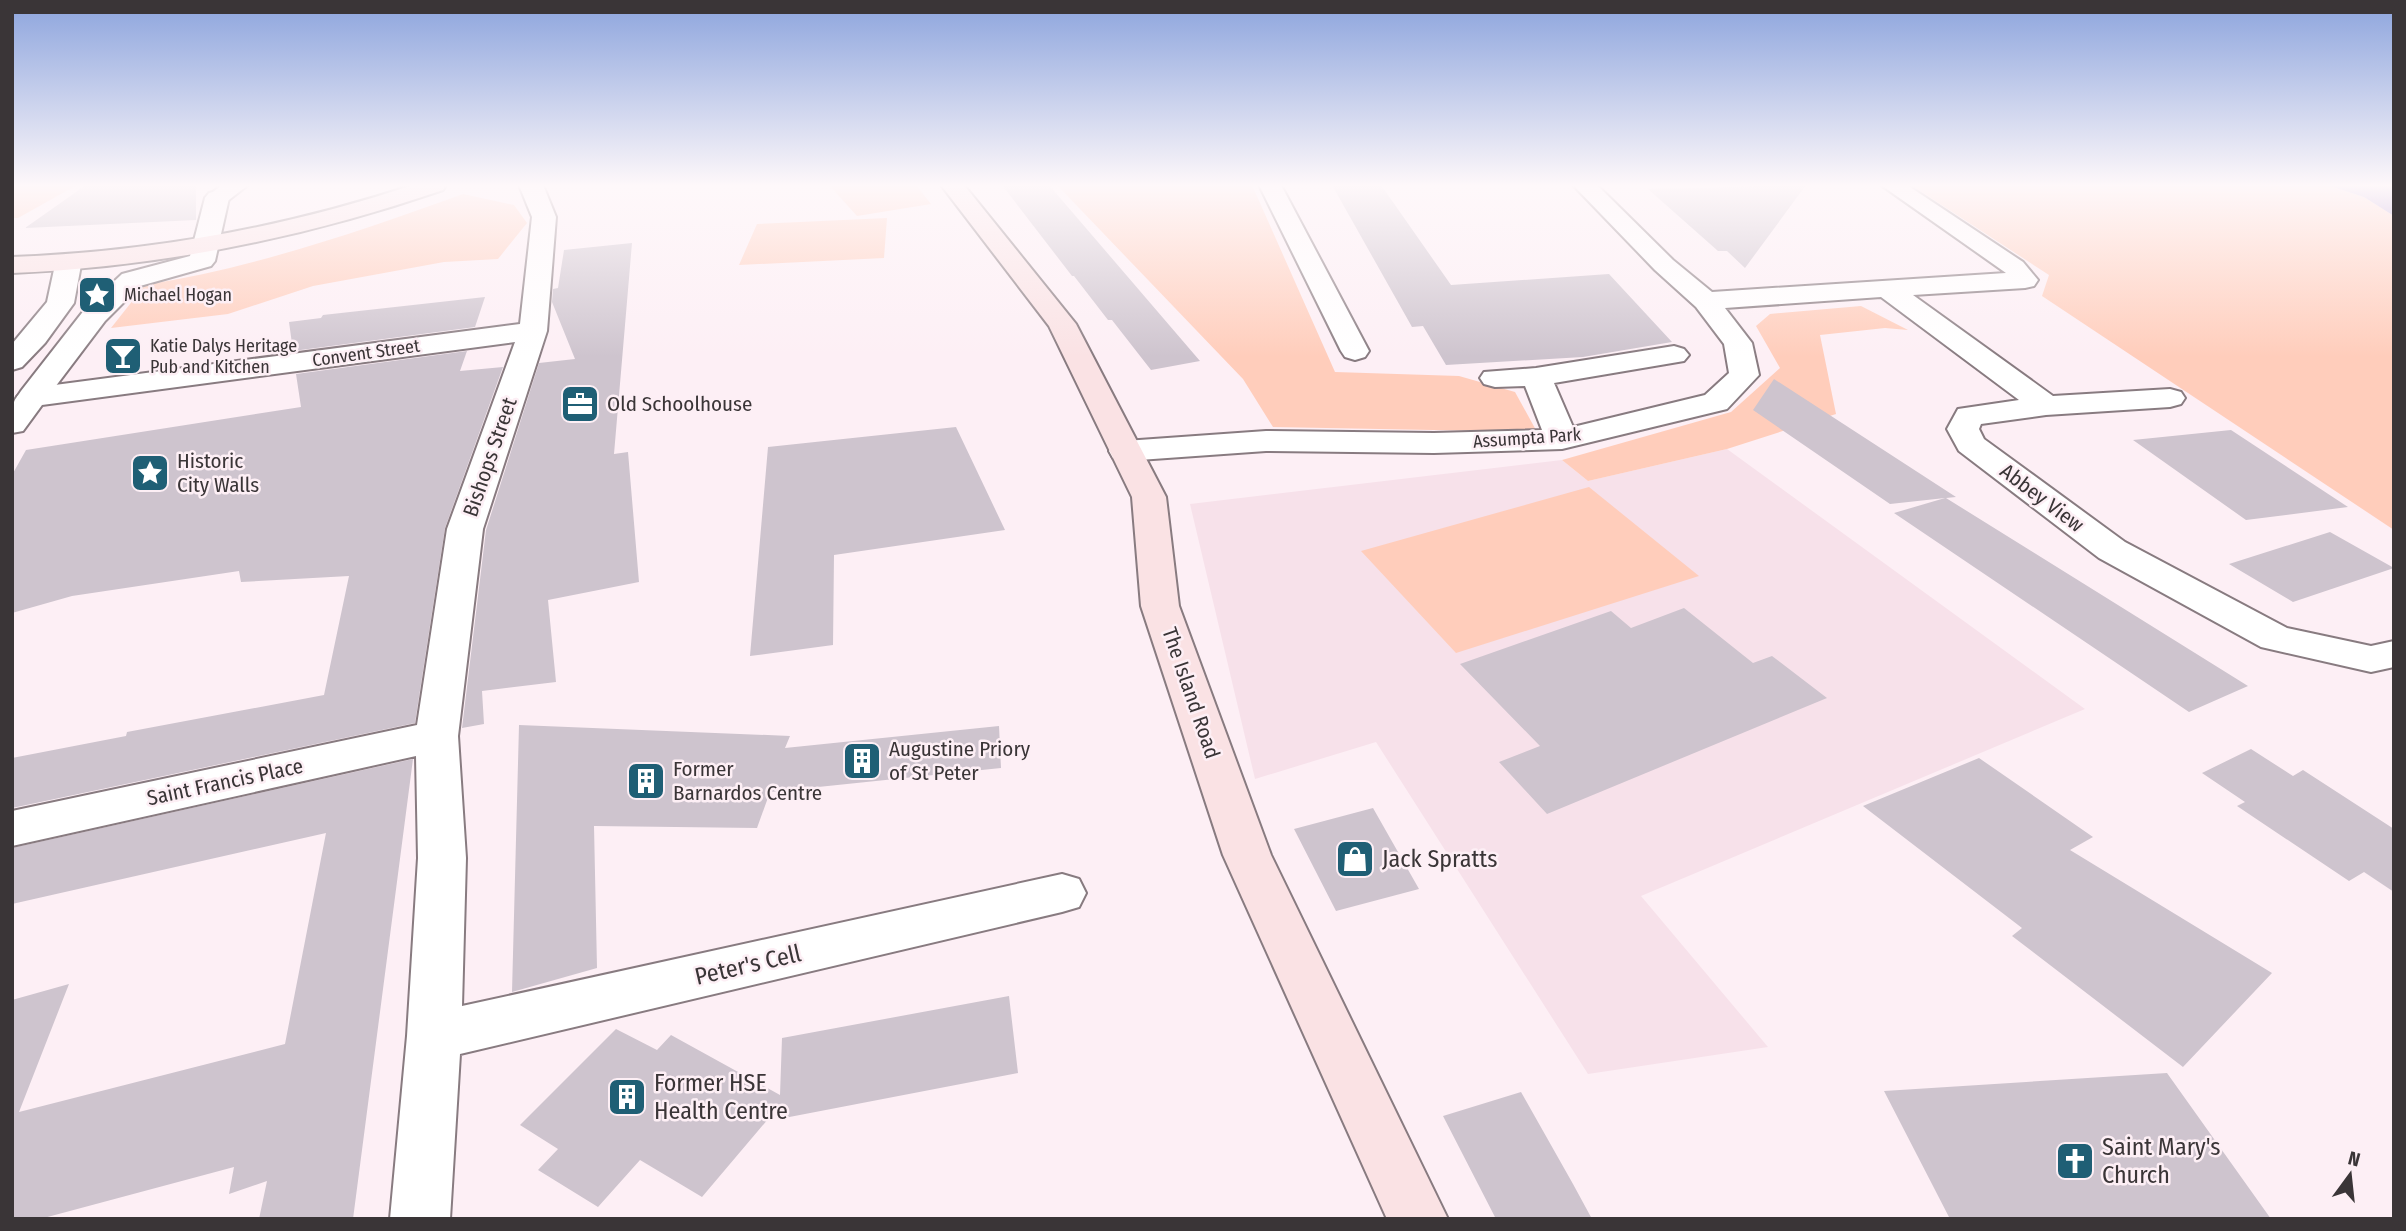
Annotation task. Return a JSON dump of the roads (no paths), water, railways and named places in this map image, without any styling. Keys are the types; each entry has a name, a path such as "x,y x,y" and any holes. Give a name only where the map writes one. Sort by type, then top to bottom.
{"main road":[{"path":"12,265 68,265 219,242"},
{"name":"The Island Road","path":"997,242 1062,324 1149,496 1160,606 1247,855 1418,1219"}],"street":[{"path":"12,424 95,315 131,280 202,261 205,242"},
{"name":"Bishops Street","path":"420,1219 434,1036 442,858 437,736 465,529 533,331 542,242"},
{"path":"1299,242 1355,351"},
{"name":"Assumpta Park","path":"1125,451 1266,441 1434,443 1562,439 1716,402 1744,375 1738,343 1706,301 1641,242"},
{"path":"1706,301 2025,280 2014,267 1977,242"},
{"path":"12,361 35,337 60,303 68,265"},
{"path":"1888,290 2046,406 2170,398"},
{"name":"Convent Street","path":"32,397 533,331"},
{"path":"1495,378 1536,377 1674,355"},
{"path":"1536,377 1562,439"},
{"name":"Abbey View","path":"2046,406 1969,416 1963,429 1970,444 2112,550 2275,638 2371,659 2394,654"},
{"name":"Saint Francis Place","path":"12,829 437,736"},
{"name":"Peter's Cell","path":"434,1036 1062,893"}],"place":[{"name":"Michael Hogan","path":"97,295"},
{"name":"Katie Dalys Heritage Pub and Kitchen","path":"123,356"},
{"name":"Old Schoolhouse","path":"580,404"},
{"name":"Historic City Walls","path":"150,473"},
{"name":"Augustine Priory of St Peter","path":"862,761"},
{"name":"Former Barnardos Centre","path":"646,781"},
{"name":"Jack Spratts","path":"1355,859"},
{"name":"Former HSE Health Centre","path":"627,1097"},
{"name":"Saint Mary's Church","path":"2075,1161"}]}
